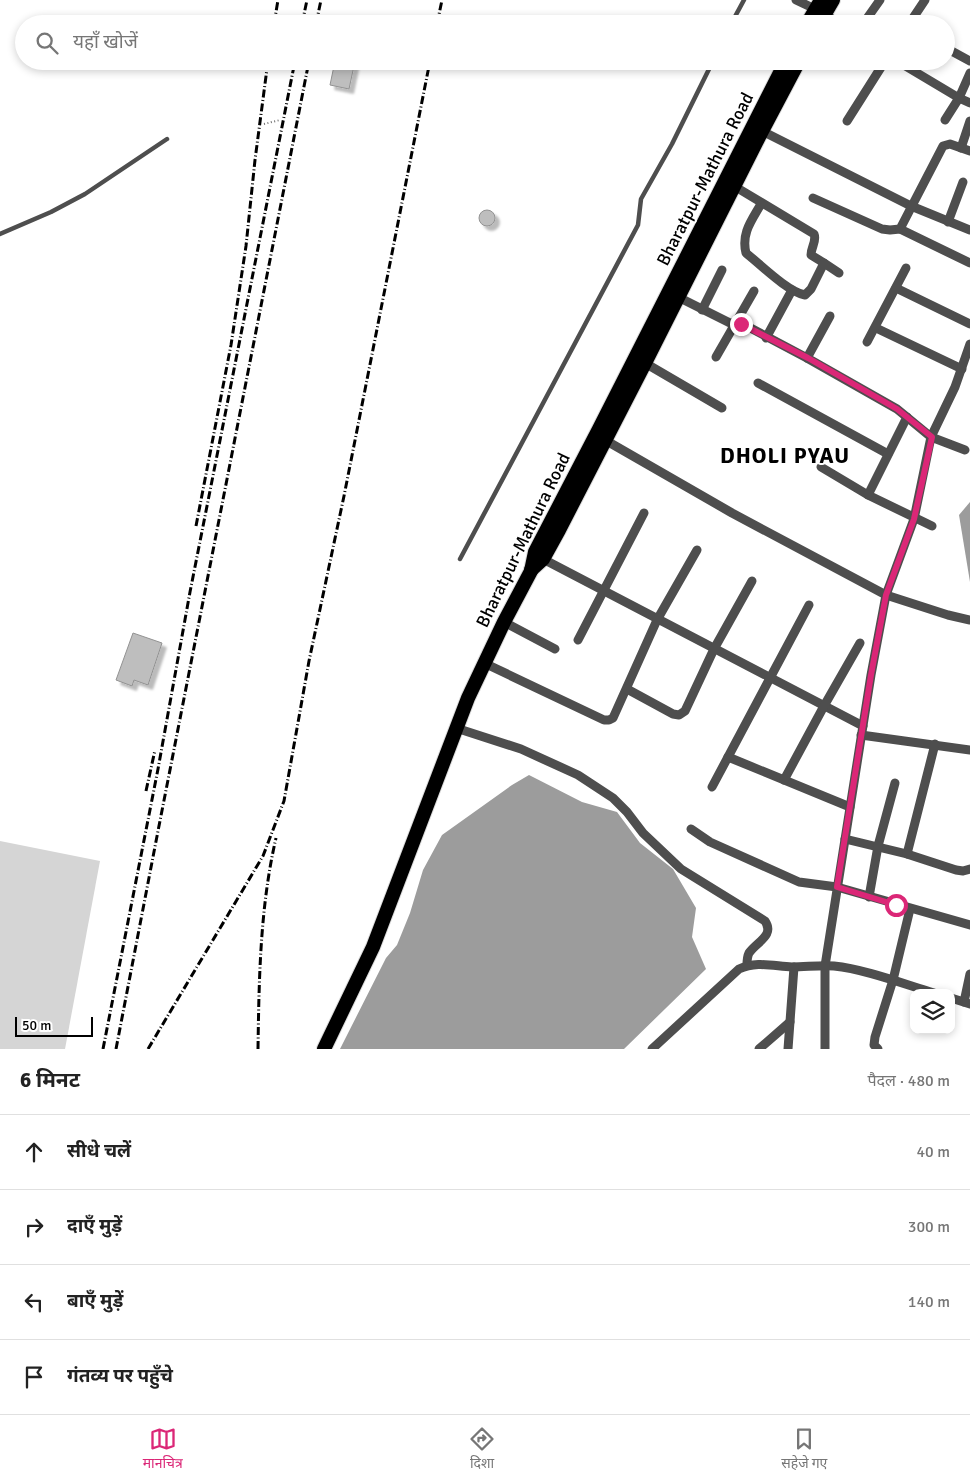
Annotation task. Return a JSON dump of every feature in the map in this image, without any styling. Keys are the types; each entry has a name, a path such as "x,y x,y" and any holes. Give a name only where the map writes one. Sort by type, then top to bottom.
{"highway":[{"path":"820,12 833,0"},
{"name":"Bharatpur-Mathura Road","path":"324,1049 373,947 456,728 484,663 531,571 542,559 645,363 678,297 716,209 782,70"},
{"name":"Bharatpur-Mathura Road","path":"531,571 535,552 716,209 734,186 794,70"}],"street":[{"path":"796,0 820,12"},
{"path":"869,15 880,0"},
{"path":"915,15 925,0"},
{"path":"955,53 970,61"},
{"path":"847,121 879,70"},
{"path":"912,70 958,98 970,103"},
{"path":"945,120 970,73"},
{"path":"961,148 970,121"},
{"path":"762,131 911,206 970,230"},
{"path":"900,229 943,146 950,144 970,152"},
{"path":"948,222 964,182"},
{"path":"734,186 761,204 814,234 816,240 812,247 812,255 840,273"},
{"path":"813,198 882,229 900,229 970,263"},
{"path":"761,204 746,230 744,245 746,253 792,290 805,295 808,293 824,263"},
{"path":"868,342 906,268"},
{"path":"702,310 722,270"},
{"path":"896,288 970,324"},
{"path":"716,357 754,290"},
{"path":"766,338 792,290"},
{"path":"678,297 730,324 741,324 808,358 897,409 932,437 965,450"},
{"path":"808,358 830,316"},
{"path":"876,328 962,370"},
{"path":"825,1049 825,966 862,730 886,595 914,519 932,437 962,370 970,344"},
{"path":"645,363 722,408"},
{"path":"758,382 888,454"},
{"path":"868,495 907,417"},
{"path":"606,440 732,513 886,595 970,620"},
{"path":"821,467 868,495 914,519 932,526"},
{"path":"578,640 644,513"},
{"path":"484,663 604,720 613,718 657,620 697,550"},
{"path":"542,559 824,706 862,730 970,750"},
{"path":"627,689 673,714 679,715 685,711 714,649 752,581"},
{"path":"712,787 809,605"},
{"path":"504,622 555,649"},
{"path":"784,780 860,643"},
{"path":"456,728 521,749 578,775 613,798 627,812 643,833 681,869 765,921 769,926 768,933 749,954 747,965"},
{"path":"907,854 934,744"},
{"path":"728,757 850,807"},
{"path":"869,897 878,846 895,783"},
{"path":"691,829 710,842 799,882 837,887 970,925"},
{"path":"845,839 907,854 956,870 969,871 970,869"},
{"path":"878,1049 874,1045 875,1037 893,980 910,908"},
{"path":"652,1049 739,969 747,965 845,968 921,989"},
{"path":"788,1049 794,967"},
{"path":"955,999 967,1003 970,974"},
{"path":"759,1049 790,1022"}],"lane":[{"path":"736,15 744,0"},
{"path":"460,559 638,225 641,199 672,144 709,70"},
{"path":"0,234 51,212 85,194 167,139"}],"path":[{"path":"264,124 280,120"}],"shaded area":[{"path":"970,502 970,582 959,515"},
{"path":"529,775 582,802 617,812 640,843 673,869 696,908 692,937 706,969 624,1049 340,1049 386,958 397,945 410,913 423,870 442,835"},
{"path":"0,841 100,861 65,1049 0,1049"}],"building":[{"path":"333,70 353,70 349,89 330,85"},
{"path":"484,210 490,210 495,215 493,224 484,226 479,221 479,215"},
{"path":"133,633 162,643 148,685 134,680 132,686 116,680"}],"railway":[{"path":"276,15 278,0"},
{"path":"304,15 307,0"},
{"path":"318,15 321,0"},
{"path":"439,15 442,0"},
{"path":"196,526 231,345 246,246 267,70"},
{"path":"103,1049 158,769 190,592 293,70"},
{"path":"116,1049 307,70"},
{"path":"148,1049 263,856 284,801 309,661 344,496 428,70"},
{"path":"146,791 155,750"},
{"path":"258,1049 260,970 264,917 276,838"}],"district":[{"name":"DHOLI PYAU","path":"785,455"}],"route":[{"path":"741,324 808,358 897,409 932,437 914,519 886,595 871,675 837,887 896,905"}]}
